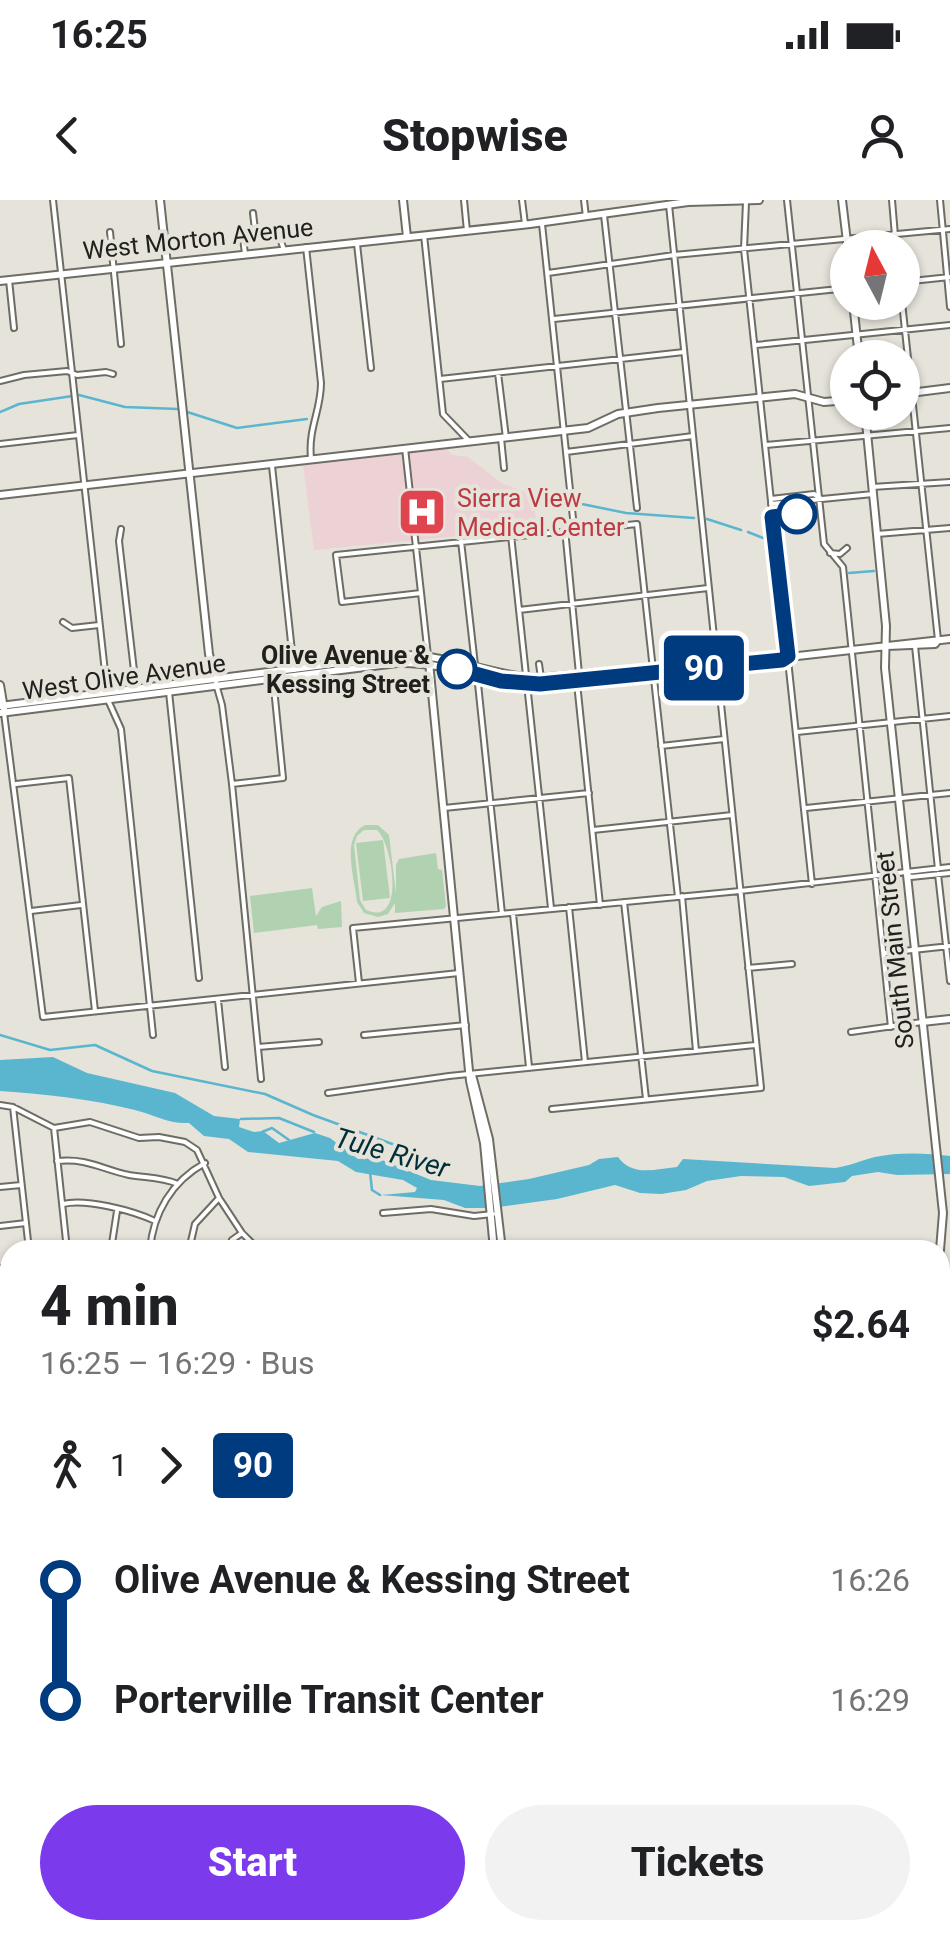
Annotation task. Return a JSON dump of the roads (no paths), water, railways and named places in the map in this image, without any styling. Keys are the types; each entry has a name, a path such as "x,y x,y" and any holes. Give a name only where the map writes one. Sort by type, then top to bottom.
{"main road":[{"path":"160,200 209,654 216,680"},
{"path":"403,200 407,236"},
{"name":"West Morton Avenue","path":"4,280 604,215 648,204 759,200"},
{"path":"842,200 845,230"},
{"path":"855,320 857,340"},
{"path":"920,392 950,388"},
{"path":"0,495 588,428 627,412 760,398 809,396 830,402"},
{"name":"South Main Street","path":"866,430 886,626 891,722 943,1219 941,1240"},
{"path":"885,646 950,639"},
{"path":"885,646 935,644 938,640"},
{"name":"West Olive Avenue","path":"2,709 392,656 527,681 885,646"},
{"path":"356,668 392,656"},
{"path":"429,660 460,973 472,1074 490,1138 497,1240"},
{"name":"West Olive Avenue","path":"216,680 273,678 294,671 429,660"},
{"name":"West Olive Avenue","path":"527,681 606,678 654,670"},
{"path":"606,678 622,671"},
{"path":"0,686 2,709"},
{"name":"West Olive Avenue","path":"108,697 136,688 168,686"},
{"path":"922,1022 950,1019"}],"street":[{"path":"53,200 108,697 121,729 153,1035"},
{"path":"464,200 467,231"},
{"path":"522,200 524,224"},
{"path":"584,200 586,217"},
{"path":"788,200 824,544 843,567 891,1027"},
{"path":"892,200 895,230"},
{"path":"940,200 950,307"},
{"path":"746,201 744,249 812,884"},
{"path":"552,1109 761,1088 668,205"},
{"path":"253,213 255,230"},
{"path":"604,215 637,508"},
{"path":"542,222 574,528"},
{"path":"920,232 950,229"},
{"path":"244,254 244,238 255,230 277,230 284,250"},
{"path":"110,232 120,344"},
{"path":"424,236 443,414 468,442"},
{"path":"357,241 371,368"},
{"path":"548,272 830,241"},
{"path":"306,247 320,383 320,401 310,430 311,458"},
{"path":"920,280 948,277"},
{"path":"4,280 14,328"},
{"path":"552,320 830,289"},
{"path":"905,320 907,340"},
{"path":"755,346 950,325"},
{"path":"440,379 684,352"},
{"path":"498,373 504,468"},
{"path":"0,381 24,375 113,374"},
{"path":"810,407 824,402"},
{"path":"920,430 950,428"},
{"path":"766,446 916,430 938,640"},
{"path":"0,444 78,434"},
{"path":"566,452 693,436"},
{"path":"405,448 429,660"},
{"path":"272,463 294,671"},
{"path":"771,502 950,482"},
{"path":"421,593 342,602 336,555 633,522 638,526 696,1051"},
{"path":"878,534 950,528"},
{"path":"121,529 119,542 136,688"},
{"path":"565,529 600,905"},
{"path":"511,535 551,909"},
{"path":"461,541 502,915"},
{"path":"830,553 840,554 848,548"},
{"path":"519,610 708,588"},
{"path":"62,622 72,628 100,625"},
{"path":"915,646 950,981"},
{"path":"539,664 541,678"},
{"path":"232,784 283,778 273,678"},
{"path":"216,680 232,784 261,1079"},
{"path":"168,686 198,978"},
{"path":"2,709 16,784 43,1017 460,973"},
{"path":"797,732 950,716"},
{"path":"661,746 724,740"},
{"path":"16,784 69,778 95,1012"},
{"path":"444,808 589,793"},
{"path":"805,808 950,793"},
{"path":"593,830 732,815"},
{"path":"358,984 353,928 950,870"},
{"path":"624,902 646,1100"},
{"path":"31,911 83,904"},
{"path":"569,907 584,1062"},
{"path":"513,914 528,1068"},
{"path":"883,954 948,946"},
{"path":"748,968 792,964"},
{"path":"218,1000 225,1068"},
{"path":"851,1032 922,1022"},
{"path":"364,1035 466,1024"},
{"path":"258,1047 318,1042"},
{"path":"328,1092 756,1045"},
{"path":"0,1105 13,1107 54,1128 90,1122 139,1138 185,1142 205,1163 219,1198 249,1240"},
{"path":"13,1107 28,1240"},
{"path":"54,1128 66,1240"},
{"path":"57,1161 91,1161 131,1175 164,1178 178,1184"},
{"path":"152,1240 165,1200 190,1171 205,1163"},
{"path":"0,1187 22,1185"},
{"path":"191,1240 195,1224 219,1198"},
{"path":"62,1204 90,1202 155,1221"},
{"path":"383,1213 430,1209 474,1216 494,1213"},
{"path":"113,1240 118,1211"},
{"path":"0,1226 26,1223"},
{"path":"232,1240 242,1233"}],"water":[{"path":"53,1057 87,1073 175,1093 214,1116 240,1119 239,1127 263,1131 279,1143 315,1133 330,1138 358,1159 377,1158 431,1180 480,1186 529,1179 618,1157 630,1167 644,1170 677,1167 683,1159 835,1168 875,1157 912,1154 950,1156 950,1174 878,1172 852,1176 845,1182 809,1186 784,1177 741,1176 661,1194 640,1193 615,1185 557,1199 465,1208 444,1200 381,1195 415,1192 417,1188 403,1180 356,1172 338,1161 248,1152 229,1139 204,1136 189,1123 85,1100 0,1091 0,1060"}],"waterway":[{"path":"0,412 19,404 79,395 125,407 178,409 237,428 307,419"},
{"path":"577,503 626,513 694,518"},
{"path":"707,519 741,530"},
{"path":"748,532 768,540"},
{"path":"849,573 874,571"},
{"name":"Tule River","path":"0,1035 50,1050 95,1045 152,1071 265,1094 417,1153"},
{"path":"241,1119 279,1118 314,1132"},
{"path":"262,1132 272,1128 289,1140"},
{"name":"Tule River","path":"370,1172 372,1190 380,1195"}],"place":[{"name":"Sierra View Medical Center","path":"422,512"},
{"name":"Olive Avenue & Kessing Street","path":"457,669"}]}
